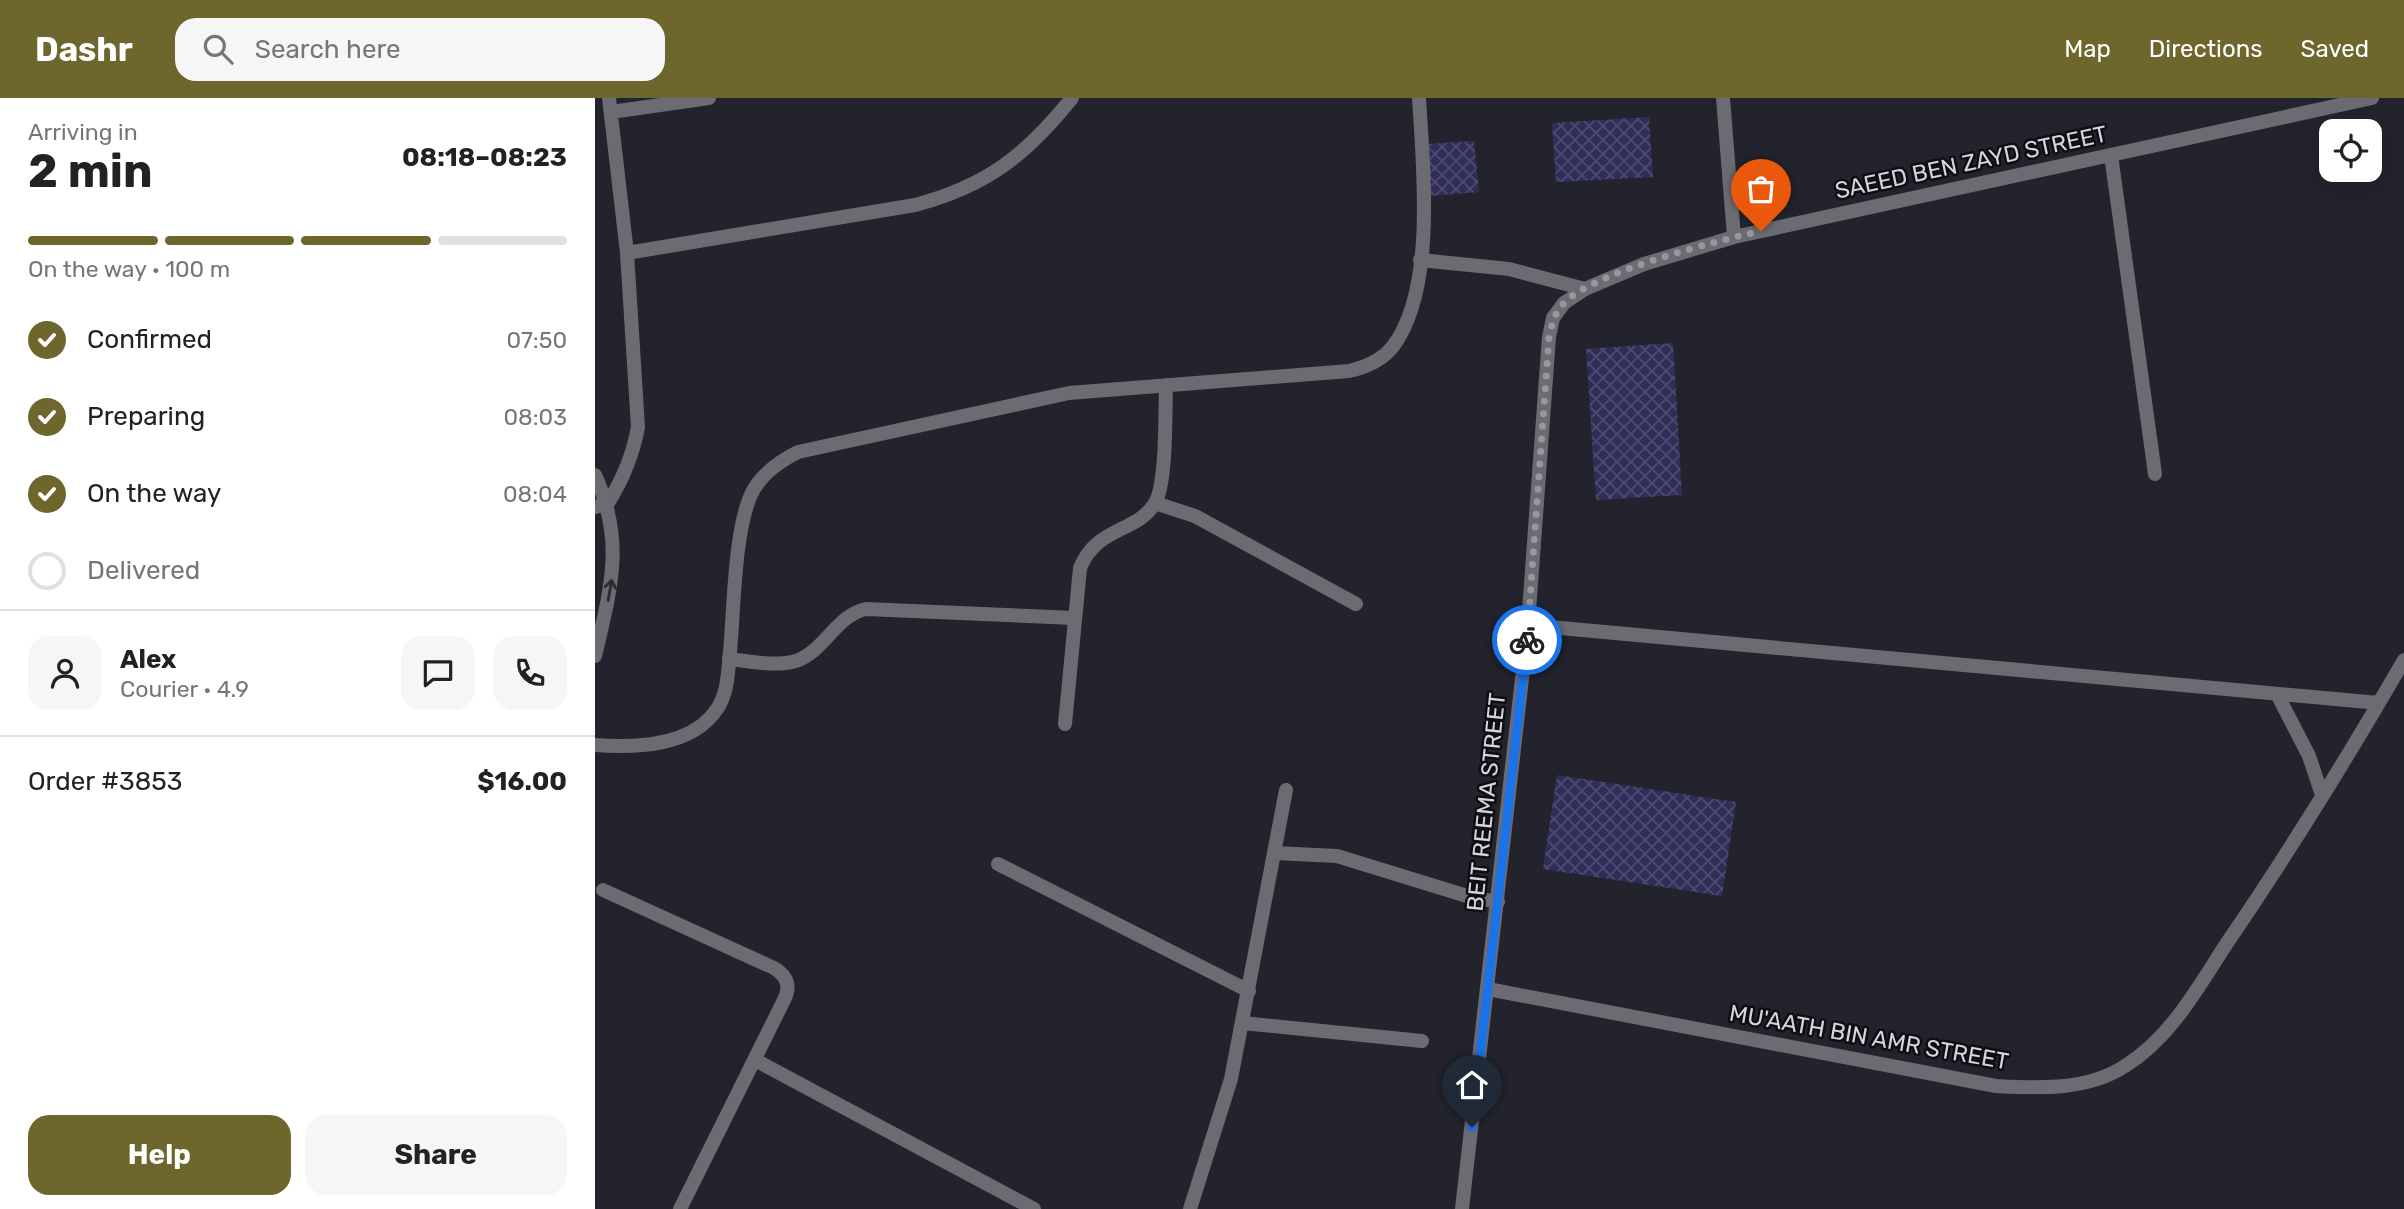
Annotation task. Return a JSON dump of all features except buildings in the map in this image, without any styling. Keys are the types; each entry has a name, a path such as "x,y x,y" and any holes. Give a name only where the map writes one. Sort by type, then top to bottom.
{"street":[{"path":"601,505 628,467 638,427 627,253 610,105 709,98"},
{"path":"627,253 915,205 947,197 1005,167 1030,147 1072,98"},
{"path":"595,745 633,747 655,744 694,729 717,710 724,697 746,508 754,490 780,461 798,452 1032,399 1166,385 1349,371 1366,367 1381,359 1402,331 1420,260 1425,204 1419,98"},
{"path":"1723,98 1734,237"},
{"name":"SAEED BEN ZAYD STREET","path":"1585,289 1644,264 1734,237 2372,98"},
{"path":"2111,155 2155,474"},
{"path":"1420,260 1509,269 1585,289"},
{"name":"BEIT REEMA STREET","path":"1462,1209 1528,625 1549,337 1553,318 1564,303 1585,289"},
{"path":"1065,724 1080,568 1091,547 1141,517 1155,503 1161,485 1166,385"},
{"path":"595,475 601,505 614,537 613,572 595,656"},
{"path":"1155,503 1195,516 1356,604"},
{"path":"729,659 776,663 797,660 814,649 841,620 866,609 1075,618"},
{"path":"1528,625 2379,703"},
{"name":"MU'AATH BIN AMR STREET","path":"1488,989 1996,1086 2064,1087 2100,1078 2123,1068 2148,1050 2177,1018 2322,795 2404,660"},
{"path":"2277,694 2309,755 2322,795"},
{"path":"1190,1209 1216,1134 1243,1023 1286,790"},
{"path":"1275,853 1336,856 1467,897 1498,902"},
{"path":"998,864 1249,992"},
{"path":"603,890 781,972 786,978 788,993 680,1209"},
{"path":"1243,1023 1422,1041"},
{"path":"755,1060 1034,1209"}],"way so far":[{"path":"1527,640 1549,337 1553,318 1564,303 1585,289 1615,275 1711,243 1761,231"}],"route":[{"path":"1472,1127 1527,640"}]}
